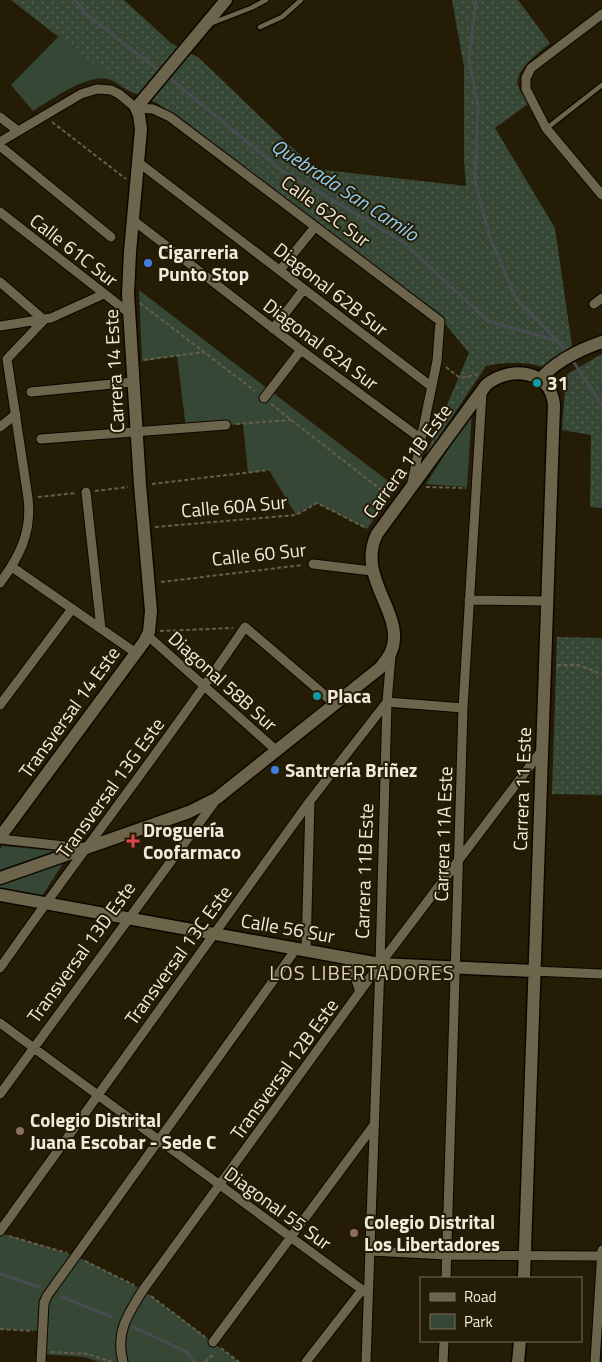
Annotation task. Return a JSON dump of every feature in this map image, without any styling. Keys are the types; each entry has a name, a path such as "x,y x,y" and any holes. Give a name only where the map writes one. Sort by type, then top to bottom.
{"street":[{"path":"111,237 0,144 18,131 81,94 97,89 111,90 136,108 226,0"},
{"path":"602,14 531,68 525,85 527,93 546,128 602,195"},
{"name":"Carrera 14 Este","path":"136,108 140,122 128,294 136,432 151,611 148,634"},
{"name":"Calle 62C Sur","path":"136,108 153,109 170,117 440,321 436,361"},
{"path":"0,117 18,131"},
{"name":"Diagonal 62B Sur","path":"138,162 432,387"},
{"name":"Calle 61C Sur","path":"0,212 129,313"},
{"name":"Diagonal 62A Sur","path":"133,220 301,350 420,438"},
{"path":"280,270 315,227"},
{"path":"0,282 44,320"},
{"path":"274,329 304,289"},
{"path":"0,326 44,320 72,310 104,294"},
{"path":"594,304 602,298"},
{"path":"0,582 12,567 26,539 29,519 28,498 7,359 44,320"},
{"path":"482,390 491,380 510,373 524,373 540,380 546,372 562,361 602,342"},
{"path":"264,398 301,350"},
{"path":"412,486 436,361"},
{"name":"Carrera 11 Este","path":"524,1277 533,971 546,662 554,405 551,392 540,380"},
{"path":"31,392 133,382"},
{"name":"Carrera 11B Este","path":"366,1362 365,1292 370,1251 387,702 394,635 392,624 372,572 371,548 377,534 482,390"},
{"name":"Carrera 11A Este","path":"446,1277 463,708 482,390"},
{"path":"0,427 16,414"},
{"path":"41,439 226,425"},
{"path":"86,492 101,629"},
{"name":"Calle 60 Sur","path":"313,564 372,572"},
{"path":"12,567 136,653"},
{"path":"469,600 547,602"},
{"path":"0,705 72,609"},
{"path":"245,627 335,704"},
{"name":"Transversal 13G Este","path":"0,968 45,903 205,686 245,627"},
{"name":"Transversal 14 Este","path":"0,838 148,634"},
{"name":"Diagonal 58B Sur","path":"148,634 277,751"},
{"name":"Transversal 13D Este","path":"0,1094 217,798 380,668 391,652"},
{"path":"387,702 463,708"},
{"name":"Transversal 13C Este","path":"0,1231 310,801 387,702"},
{"name":"Transversal 12B Este","path":"123,1362 120,1352 122,1327 143,1290 380,964 542,750"},
{"path":"0,878 189,812 217,798"},
{"path":"41,1362 44,1303 47,1296 159,1140 301,950 310,801"},
{"path":"0,838 86,848"},
{"name":"Calle 56 Sur","path":"0,894 380,964 602,974"},
{"path":"349,958 360,992"},
{"name":"Diagonal 55 Sur","path":"0,1023 365,1292"},
{"path":"216,1345 291,1237 374,1124"},
{"path":"596,1362 602,1250"},
{"path":"370,1251 446,1255 602,1256"},
{"path":"306,1362 365,1292"},
{"path":"443,1362 444,1342"},
{"path":"518,1362 520,1342"}],"lane":[{"path":"206,25 251,8 266,0"},
{"path":"260,27 282,17 301,0"},
{"path":"546,128 602,85"}],"path":[{"path":"44,116 136,187"},
{"path":"132,362 204,352"},
{"path":"436,361 460,378 487,373 502,375"},
{"path":"226,425 292,420"},
{"path":"412,486 476,489"},
{"name":"Calle 60A Sur","path":"144,528 296,515 317,503 377,534"},
{"name":"Calle 60 Sur","path":"149,583 313,564"},
{"path":"148,634 245,627"},
{"path":"546,662 559,666 578,665 602,674"},
{"path":"10,1236 76,1256 143,1290 239,1362"},
{"path":"0,1330 42,1331"},
{"path":"205,1362 216,1345"},
{"path":"42,1352 88,1354 112,1362"}],"green space":[{"path":"11,0 124,0 171,43 199,58 315,169 466,186 464,161 464,67 452,0 518,0 550,43 528,62 519,74 518,86 528,104 495,128 555,228 572,346 543,367 514,363 486,366 424,459 469,353 437,314 157,103 127,90"},
{"path":"59,36 127,90 107,79 89,81 68,89 33,111 11,85"},
{"path":"139,290 396,487 367,529 317,503 296,515 269,470 248,473 243,424 186,428 177,356 142,361"},
{"path":"602,354 602,508 590,507 591,435 562,430 566,375"},
{"path":"472,411 467,487 426,484"},
{"path":"557,637 602,638 602,795 552,794"},
{"path":"2,846 58,851 0,873 0,849"},
{"path":"64,862 42,896 0,890 0,884"},
{"path":"0,1233 76,1256 143,1290 239,1362 99,1362 84,1357 42,1354 42,1331 0,1329"}],"waterway":[{"name":"Quebrada San Camilo","path":"75,0 86,14 157,69"},
{"path":"476,0 469,60 478,106 475,181 489,235 516,299 558,341 567,353"},
{"name":"Quebrada San Camilo","path":"172,80 280,169 403,242 488,321 558,341"},
{"path":"571,358 602,405"},
{"path":"0,1274 39,1287"},
{"path":"62,1297 112,1317"},
{"path":"133,1327 187,1352 194,1362"}],"place":[{"name":"Cigarreria Punto Stop","path":"148,263"},
{"name":"31","path":"537,383"},
{"name":"Placa","path":"317,696"},
{"name":"Santrería Briñez","path":"275,770"},
{"name":"Droguería Coofarmaco","path":"133,841"},
{"name":"Colegio Distrital Juana Escobar - Sede C","path":"20,1131"},
{"name":"Colegio Distrital Los Libertadores","path":"354,1233"}],"district":[{"name":"LOS LIBERTADORES","path":"362,973"}]}
